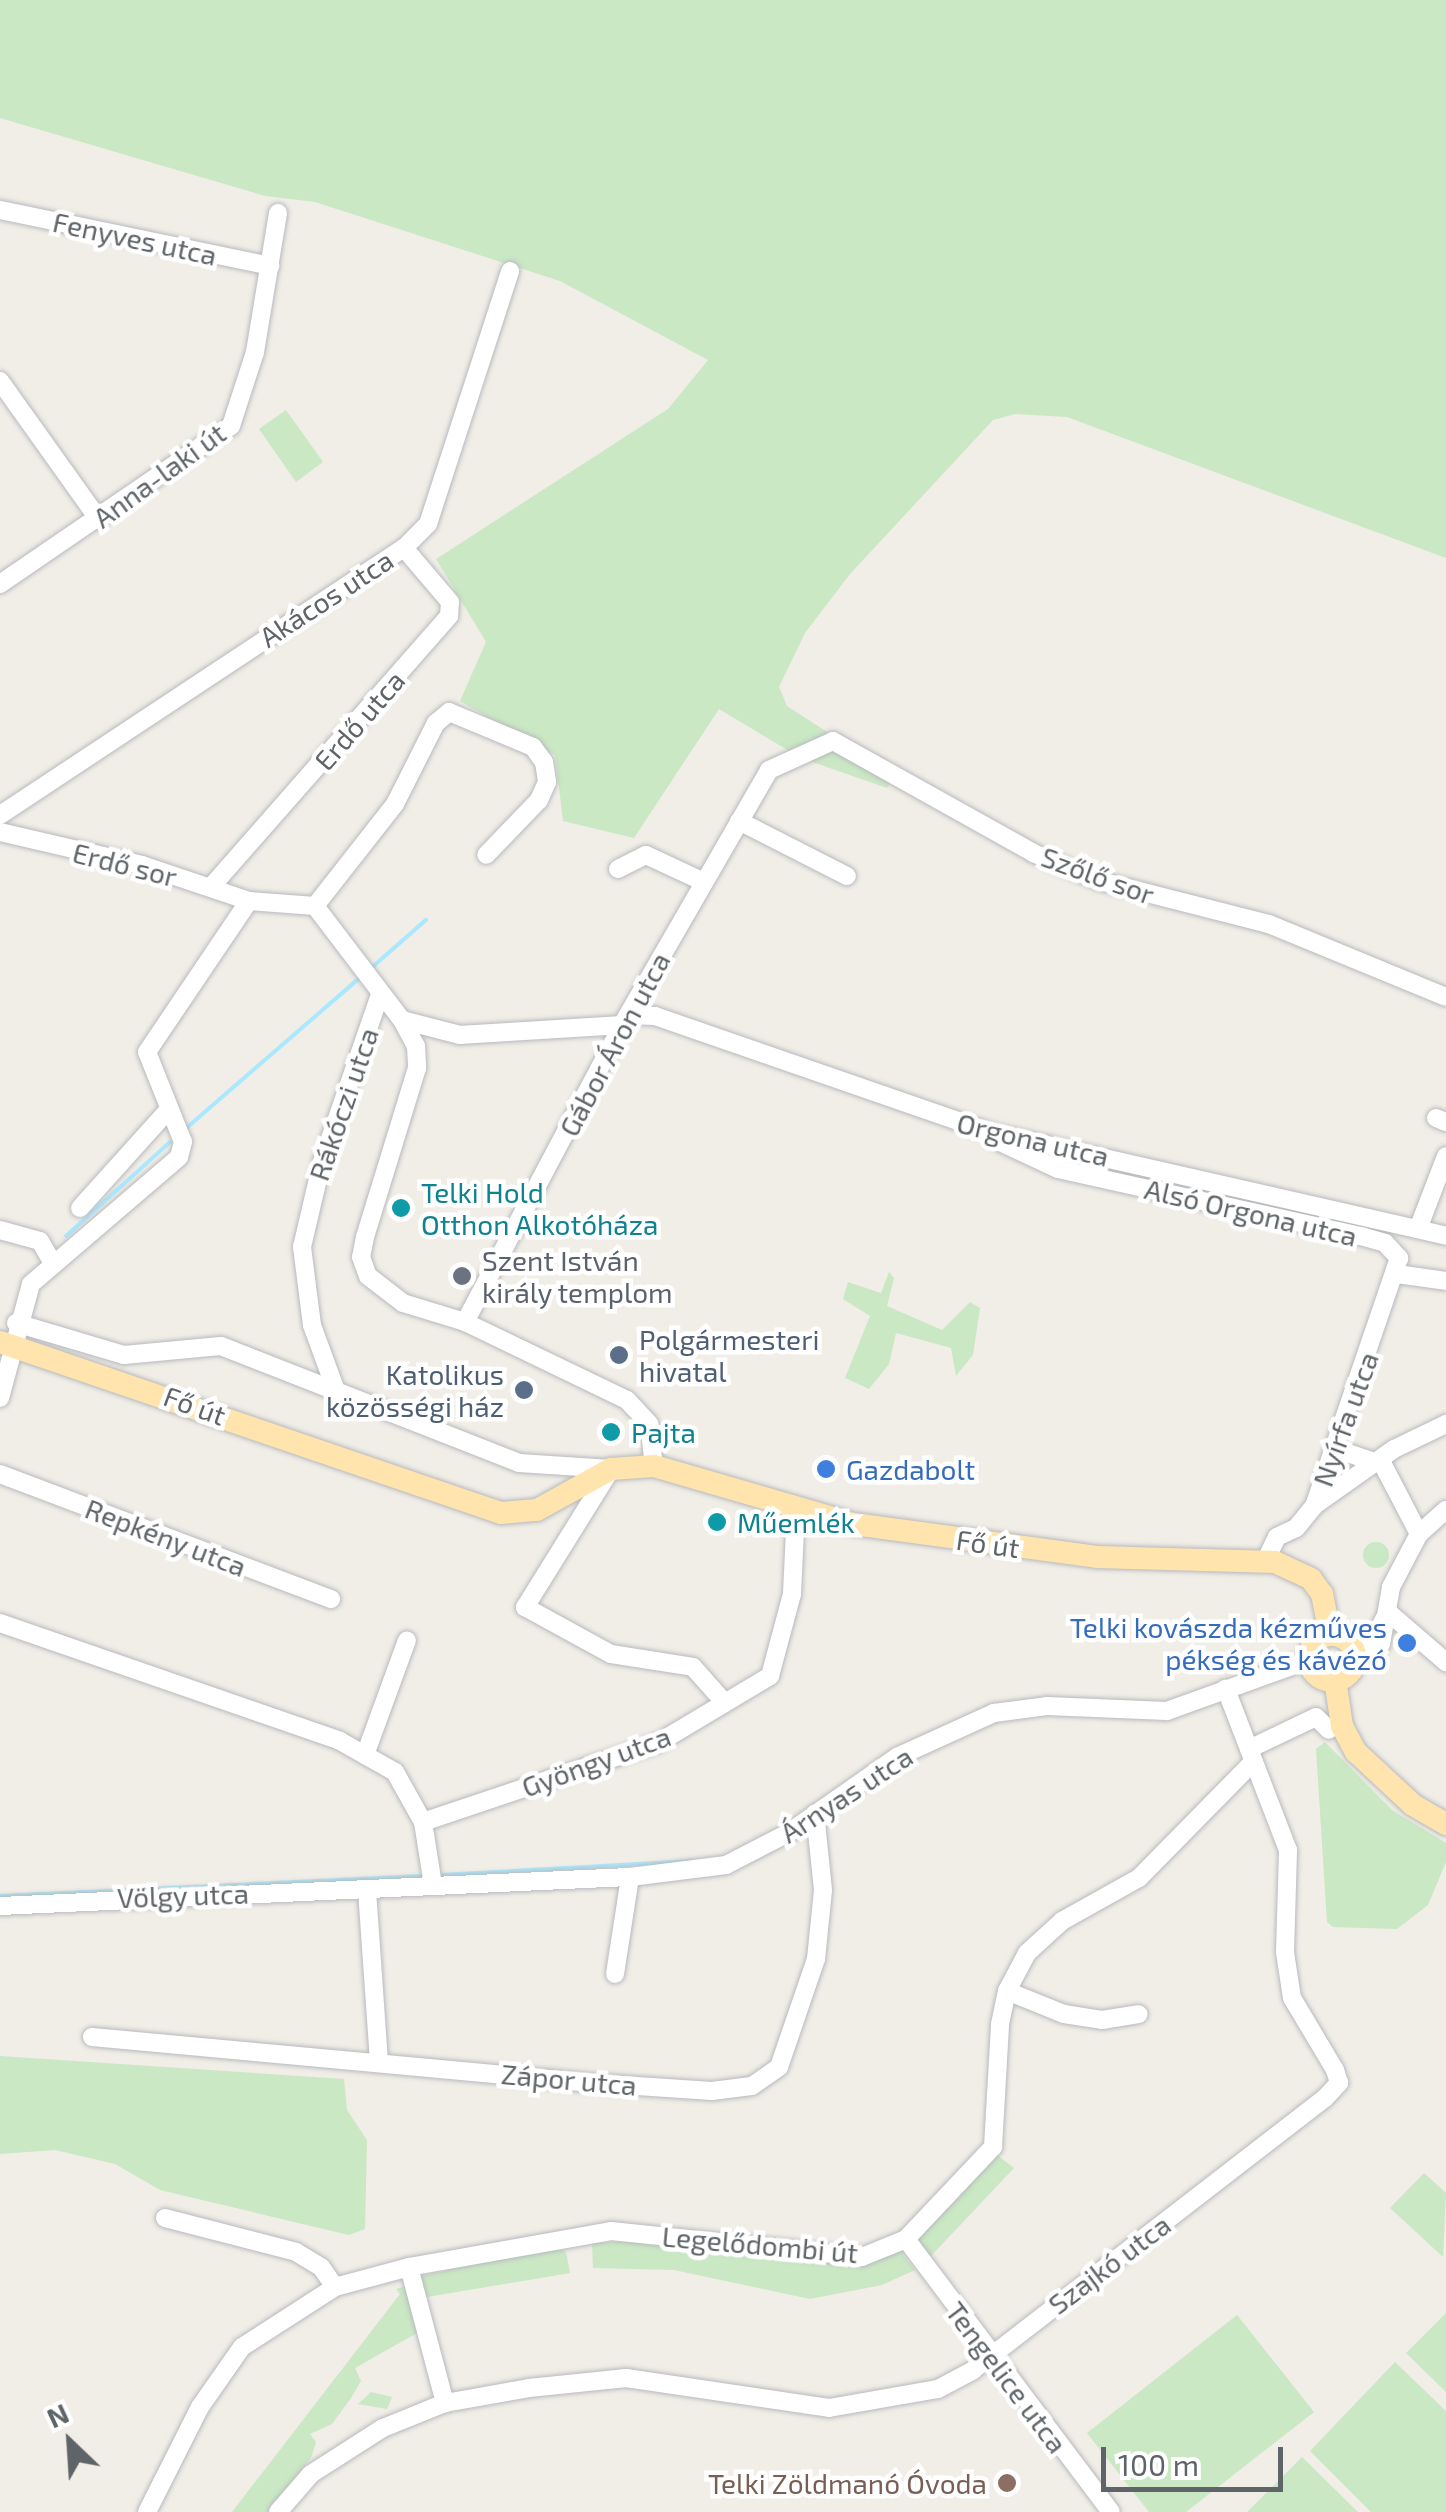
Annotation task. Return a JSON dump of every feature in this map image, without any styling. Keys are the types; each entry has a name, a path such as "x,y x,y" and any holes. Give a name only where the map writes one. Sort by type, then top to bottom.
{"main road":[{"name":"Fő út","path":"9,1337 501,1513 537,1510 611,1469 654,1466 796,1510 1046,1552 1265,1562 1310,1579 1322,1594 1345,1645"},
{"path":"1314,1643 1345,1645 1352,1670 1335,1680 1318,1676 1309,1660 1314,1643"},
{"path":"1335,1680 1342,1726 1356,1752 1413,1805 1446,1824"}],"street":[{"name":"Fenyves utca","path":"0,210 270,266"},
{"name":"Anna-laki út","path":"0,584 232,426 246,395 278,212"},
{"name":"Akácos utca","path":"0,816 404,548 428,524 510,271"},
{"path":"0,381 98,520"},
{"name":"Erdő utca","path":"212,887 449,616 450,602 404,548"},
{"path":"315,906 395,804 436,723 449,712 533,747 544,762 547,782 539,800 486,854"},
{"name":"Szőlő sor","path":"770,770 833,741 847,744 1033,853 1100,881 1269,924 1446,997"},
{"name":"Gábor Áron utca","path":"464,1322 702,880 770,770"},
{"path":"738,820 847,876"},
{"name":"Erdő sor","path":"0,832 212,887 249,902"},
{"path":"618,870 646,855 702,880"},
{"path":"0,1398 9,1337 30,1284 179,1157 183,1142 146,1052 249,902 302,900 315,906 352,948 374,989 402,1020 416,1046 417,1068 361,1257 384,1292 464,1322 640,1409 648,1424 654,1466"},
{"name":"Rákóczi utca","path":"335,1388 303,1279 304,1231 374,989"},
{"name":"Orgona utca","path":"402,1020 460,1035 655,1016 990,1132 1446,1236"},
{"path":"80,1208 169,1109"},
{"name":"Alsó Orgona utca","path":"990,1132 1058,1169 1361,1236 1385,1244 1398,1266"},
{"path":"1418,1230 1446,1156"},
{"path":"0,1230 40,1242 52,1262"},
{"path":"1398,1266 1446,1281"},
{"name":"Nyírfa utca","path":"1265,1562 1277,1537 1296,1528 1314,1506 1398,1266"},
{"name":"Fő út","path":"9,1337 124,1354 221,1346 520,1463 611,1469"},
{"path":"1314,1506 1378,1460 1446,1424"},
{"path":"1336,1448 1378,1460 1419,1534"},
{"path":"611,1469 525,1607 610,1654 692,1666 725,1703"},
{"name":"Repkény utca","path":"0,1474 331,1599"},
{"name":"Gyöngy utca","path":"423,1822 658,1744 775,1670 794,1584 796,1510"},
{"path":"1345,1645 1381,1644 1391,1587 1419,1534 1446,1510"},
{"path":"1388,1612 1446,1662"},
{"path":"0,1623 365,1755 396,1772 423,1822 433,1886"},
{"path":"365,1755 406,1640"},
{"name":"Árnyas utca","path":"367,1890 630,1876 726,1865 815,1814 897,1757 994,1713 1047,1706 1167,1711 1309,1660"},
{"name":"Szajkó utca","path":"445,2404 559,2382 626,2378 792,2407 879,2404 938,2388 990,2356 1339,2082 1292,1998 1285,1952 1288,1850 1226,1689"},
{"name":"Legelődombi út","path":"147,2512 200,2407 242,2347 335,2287 408,2267 611,2231 862,2257 906,2239 993,2147 1007,1991 1027,1953 1062,1921 1139,1878 1251,1755 1316,1717 1329,1730"},
{"name":"Zápor utca","path":"92,2037 712,2091 766,2079 792,2037 816,1959 824,1890 815,1814"},
{"path":"615,1974 630,1876"},
{"path":"367,1890 379,2061"},
{"name":"Völgy utca","path":"0,1906 367,1890"},
{"path":"1007,1991 1064,2014 1102,2020 1139,2014"},
{"path":"165,2218 296,2252 321,2266 335,2287"},
{"name":"Tengelice utca","path":"906,2239 1110,2512"},
{"path":"278,2512 339,2452 445,2404 408,2267"}],"green space":[{"path":"0,0 1446,0 1446,558 1067,417 1015,414 993,420 850,574 805,633 779,687 787,706 895,776 887,788 801,758 719,709 634,838 563,821 555,755 460,701 486,642 436,559 668,409 708,360 560,281 315,202 265,196 0,118"},
{"path":"286,410 323,462 296,482 259,429"},
{"path":"889,1272 894,1278 887,1306 942,1330 970,1302 980,1308 973,1355 956,1376 951,1348 896,1333 889,1364 869,1389 845,1378 870,1316 843,1299 848,1282 881,1293"},
{"path":"1376,1542 1385,1546 1389,1555 1385,1564 1376,1568 1367,1564 1363,1555 1367,1546"},
{"path":"1325,1742 1392,1810 1446,1843 1446,1862 1428,1905 1397,1929 1333,1927 1327,1922 1316,1749"},
{"path":"0,2056 344,2079 347,2110 367,2140 365,2229 349,2235 160,2190 115,2164 55,2150 0,2154"},
{"path":"997,2155 1014,2168 931,2256 924,2252 916,2238"},
{"path":"1424,2173 1446,2193 1443,2257 1390,2208"},
{"path":"639,2241 851,2265 899,2249 915,2270 882,2285 810,2299 674,2270 593,2268 592,2243"},
{"path":"556,2246 566,2252 570,2273 421,2298 418,2277"},
{"path":"407,2286 417,2333 355,2368 361,2381 351,2398 332,2424 310,2434 316,2442 311,2458 267,2512 232,2512 400,2294 396,2289"},
{"path":"1446,2313 1446,2392 1406,2353"},
{"path":"1237,2315 1314,2412 1186,2512 1149,2512 1087,2433"},
{"path":"1395,2362 1446,2411 1446,2512 1371,2512 1310,2451"},
{"path":"371,2392 392,2397 387,2409 358,2404"},
{"path":"1302,2457 1358,2512 1247,2512"}],"waterway":[{"path":"369,970 426,920"},
{"path":"184,1130 362,976"},
{"path":"66,1236 170,1142"},
{"path":"441,1875 692,1861"},
{"path":"0,1896 423,1876"}],"place":[{"name":"Telki Hold Otthon Alkotóháza","path":"401,1208"},
{"name":"Szent István király templom","path":"462,1276"},
{"name":"Polgármesteri hivatal","path":"619,1355"},
{"name":"Katolikus közösségi ház","path":"524,1390"},
{"name":"Pajta","path":"611,1432"},
{"name":"Gazdabolt","path":"826,1469"},
{"name":"Műemlék","path":"717,1522"},
{"name":"Telki kovászda kézműves pékség és kávézó","path":"1407,1643"},
{"name":"Telki Zöldmanó Óvoda","path":"1007,2483"}]}
